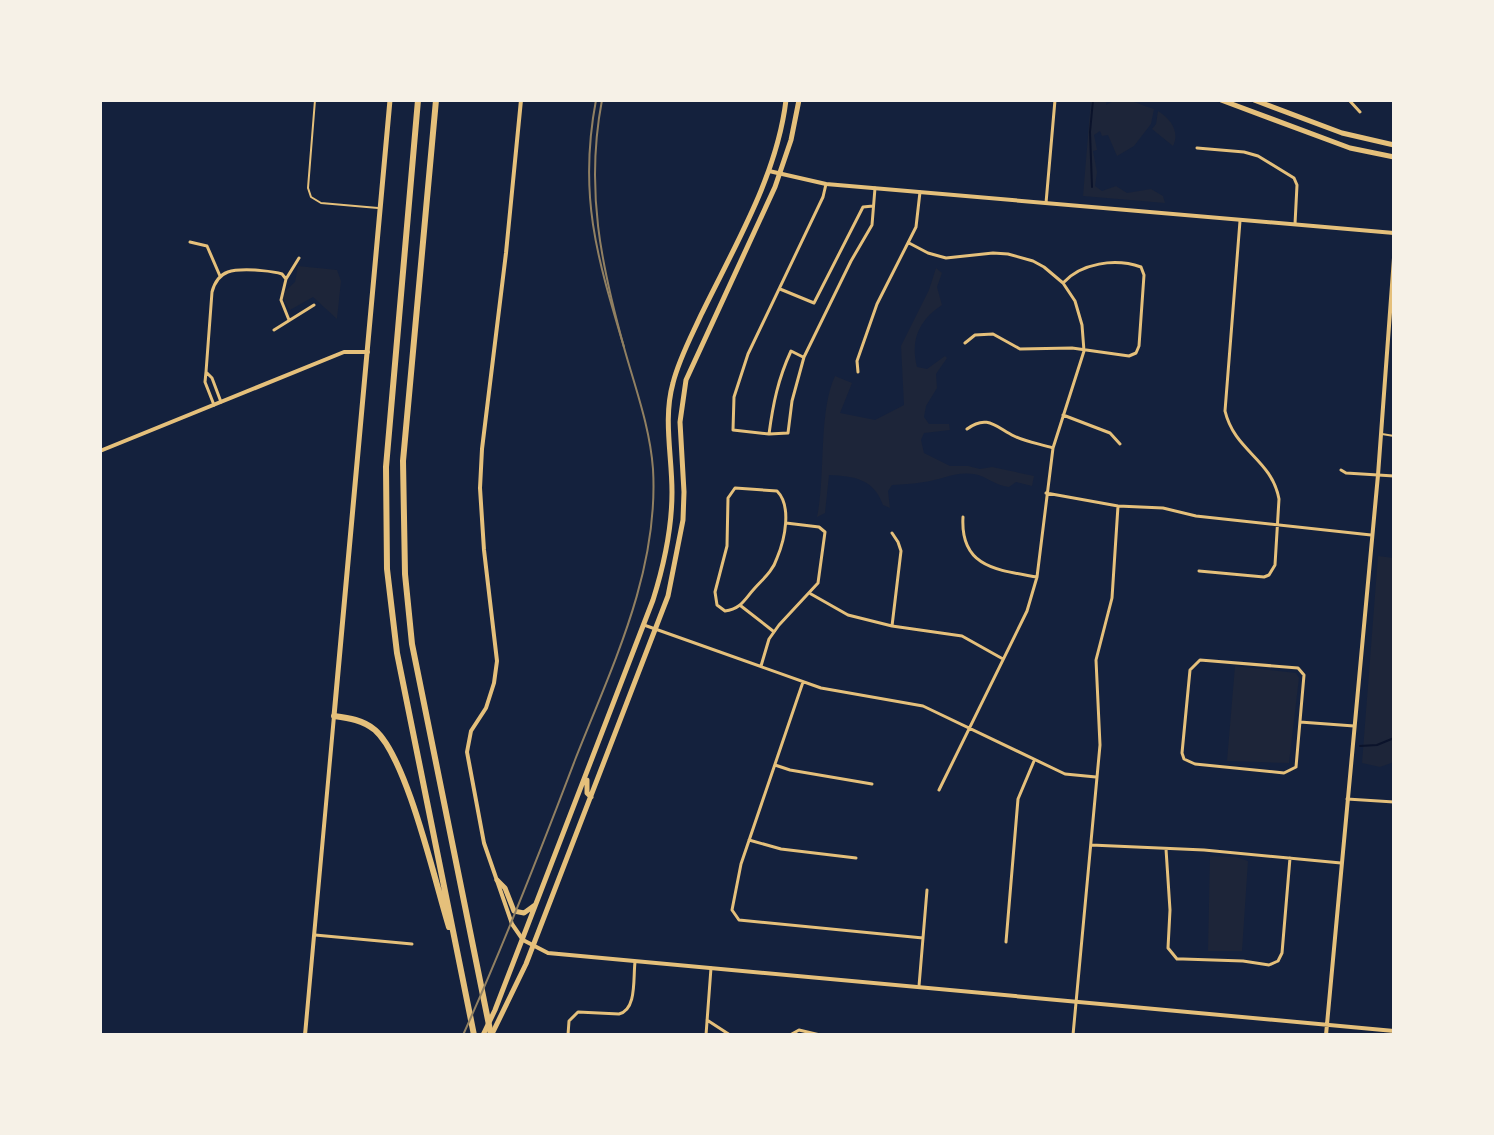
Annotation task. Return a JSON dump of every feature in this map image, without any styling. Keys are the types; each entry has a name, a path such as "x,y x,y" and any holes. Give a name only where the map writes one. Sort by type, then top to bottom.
{"highway":[{"path":"418,100 386,467 387,569 397,653 474,1035"},
{"path":"436,100 403,461 403,539 412,644 491,1035"},
{"path":"334,716 366,724 389,747 405,784 460,961"}],"main road":[{"path":"334,716 390,100"},
{"path":"483,1035 523,940 659,580 668,540 672,495 668,411 673,380 769,171 786,100"},
{"path":"491,1035 514,992 656,630 673,576 683,520 680,422 686,380 781,174 799,100"},
{"path":"1221,100 1325,140 1394,157"},
{"path":"1254,100 1342,133 1394,145"},
{"path":"587,771 587,793 591,797"},
{"path":"497,880 505,888 514,911 524,913 536,904"}],"street":[{"path":"521,100 480,488 497,661 486,708 471,731 467,752 484,843 512,924 523,940 548,953 1394,1031"},
{"path":"1046,203 1055,100"},
{"path":"1349,100 1360,112"},
{"path":"1197,148 1258,156 1294,178 1297,185 1295,224"},
{"path":"769,171 826,184 1394,233"},
{"path":"826,184 823,197 748,354 734,397 731,428 769,434 788,433 792,401 804,357 872,225 875,188"},
{"path":"858,372 857,361 877,304 916,227 920,192"},
{"path":"780,289 814,303 863,207 873,206"},
{"path":"1199,571 1264,577 1275,565 1279,499 1270,473 1239,444 1228,425 1225,411 1240,221"},
{"path":"190,242 207,246 220,276"},
{"path":"909,243 946,258 993,253 1033,261 1063,283 1075,301 1082,325 1084,351 1053,448 1037,577 1027,611 939,790"},
{"path":"289,320 281,300 286,279 299,258"},
{"path":"1326,1035 1378,475 1394,258"},
{"path":"965,343 975,335 993,334 1020,349 1072,348 1129,356 1139,350 1144,275 1141,267 1098,263 1071,274 1063,283"},
{"path":"214,405 205,382 212,292 220,276 236,269 278,272 286,279"},
{"path":"274,330 314,305"},
{"path":"769,434 774,397 791,351 804,357"},
{"path":"100,451 344,352 368,352"},
{"path":"206,372 212,378 221,402"},
{"path":"1063,415 1110,433 1120,444"},
{"path":"967,429 984,421 995,423 1019,438 1053,448"},
{"path":"1341,470 1346,473 1394,476"},
{"path":"735,488 775,490 784,500 786,523 777,559 766,577 741,606 725,611 717,605 714,598 727,546 728,503 735,488"},
{"path":"1046,493 1118,506 1163,508 1196,516 1372,535"},
{"path":"1073,1035 1097,778 1100,715 1096,660 1112,598 1118,506"},
{"path":"963,517 964,537 979,562 993,569 1037,577"},
{"path":"760,667 774,632 811,594 822,572 825,532 819,527 786,523"},
{"path":"892,533 901,551 892,626"},
{"path":"811,594 848,615 892,626 962,636 1003,659"},
{"path":"741,606 774,632"},
{"path":"644,625 803,682 845,694 923,706 1065,774 1097,778"},
{"path":"1200,660 1298,668 1305,677 1300,722 1296,767 1284,773 1189,763 1182,753 1190,670 1200,660"},
{"path":"803,682 749,840 732,910 739,920 923,938"},
{"path":"305,1035 334,716"},
{"path":"1300,722 1354,726"},
{"path":"1006,942 1018,799 1034,761"},
{"path":"775,765 872,784"},
{"path":"1347,799 1394,802"},
{"path":"749,840 781,849 856,858"},
{"path":"1091,845 1204,850 1341,863"},
{"path":"1166,849 1170,910 1168,948 1177,959 1269,965 1278,961 1282,953 1290,858"},
{"path":"919,988 927,890"},
{"path":"315,935 412,944"},
{"path":"568,1035 569,1021 578,1012 624,1014 630,1008 635,962"},
{"path":"706,1035 711,968"},
{"path":"707,1020 730,1035"},
{"path":"790,1035 799,1030 820,1035"}],"lane":[{"path":"315,100 308,188 311,197 321,203 380,209"},
{"path":"1381,434 1394,436"}],"shaded area":[{"path":"1091,100 1107,100 1106,105 1124,100 1154,109 1151,124 1134,146 1117,156 1108,135 1102,136 1100,131 1094,135 1097,150 1093,151 1097,172 1095,186 1102,191 1116,186 1127,193 1151,189 1163,196 1165,203 1083,196"},
{"path":"1158,111 1173,126 1173,146 1152,129"},
{"path":"298,266 337,270 341,281 337,319 313,297 290,310 283,293 295,282"},
{"path":"936,268 942,273 937,287 942,305 922,324 916,339 915,357 917,367 927,369 945,356 947,358 936,374 937,388 926,406 924,417 929,424 949,424 950,430 924,433 921,440 924,453 950,466 992,467 1034,476 1032,486 1016,482 1009,487 974,474 954,475 892,485 888,491 890,508 883,505 869,484 847,476 829,475 825,513 817,517 826,408 835,376 852,383 840,413 875,420 904,405 901,346 929,290"},
{"path":"1378,556 1394,558 1394,762 1380,767 1362,763"},
{"path":"1235,666 1296,673 1299,678 1289,763 1227,761"},
{"path":"1210,856 1236,857 1248,861 1242,951 1208,951"}],"waterway":[{"path":"1092,187 1090,132 1093,100"},
{"path":"1360,746 1377,745 1394,738"}],"tram line":[{"path":"596,100 589,166 593,225 624,347"}],"railway":[{"path":"463,1035 618,654 641,582 649,545 653,507 649,439 609,288 598,227 595,165 602,100"}]}
